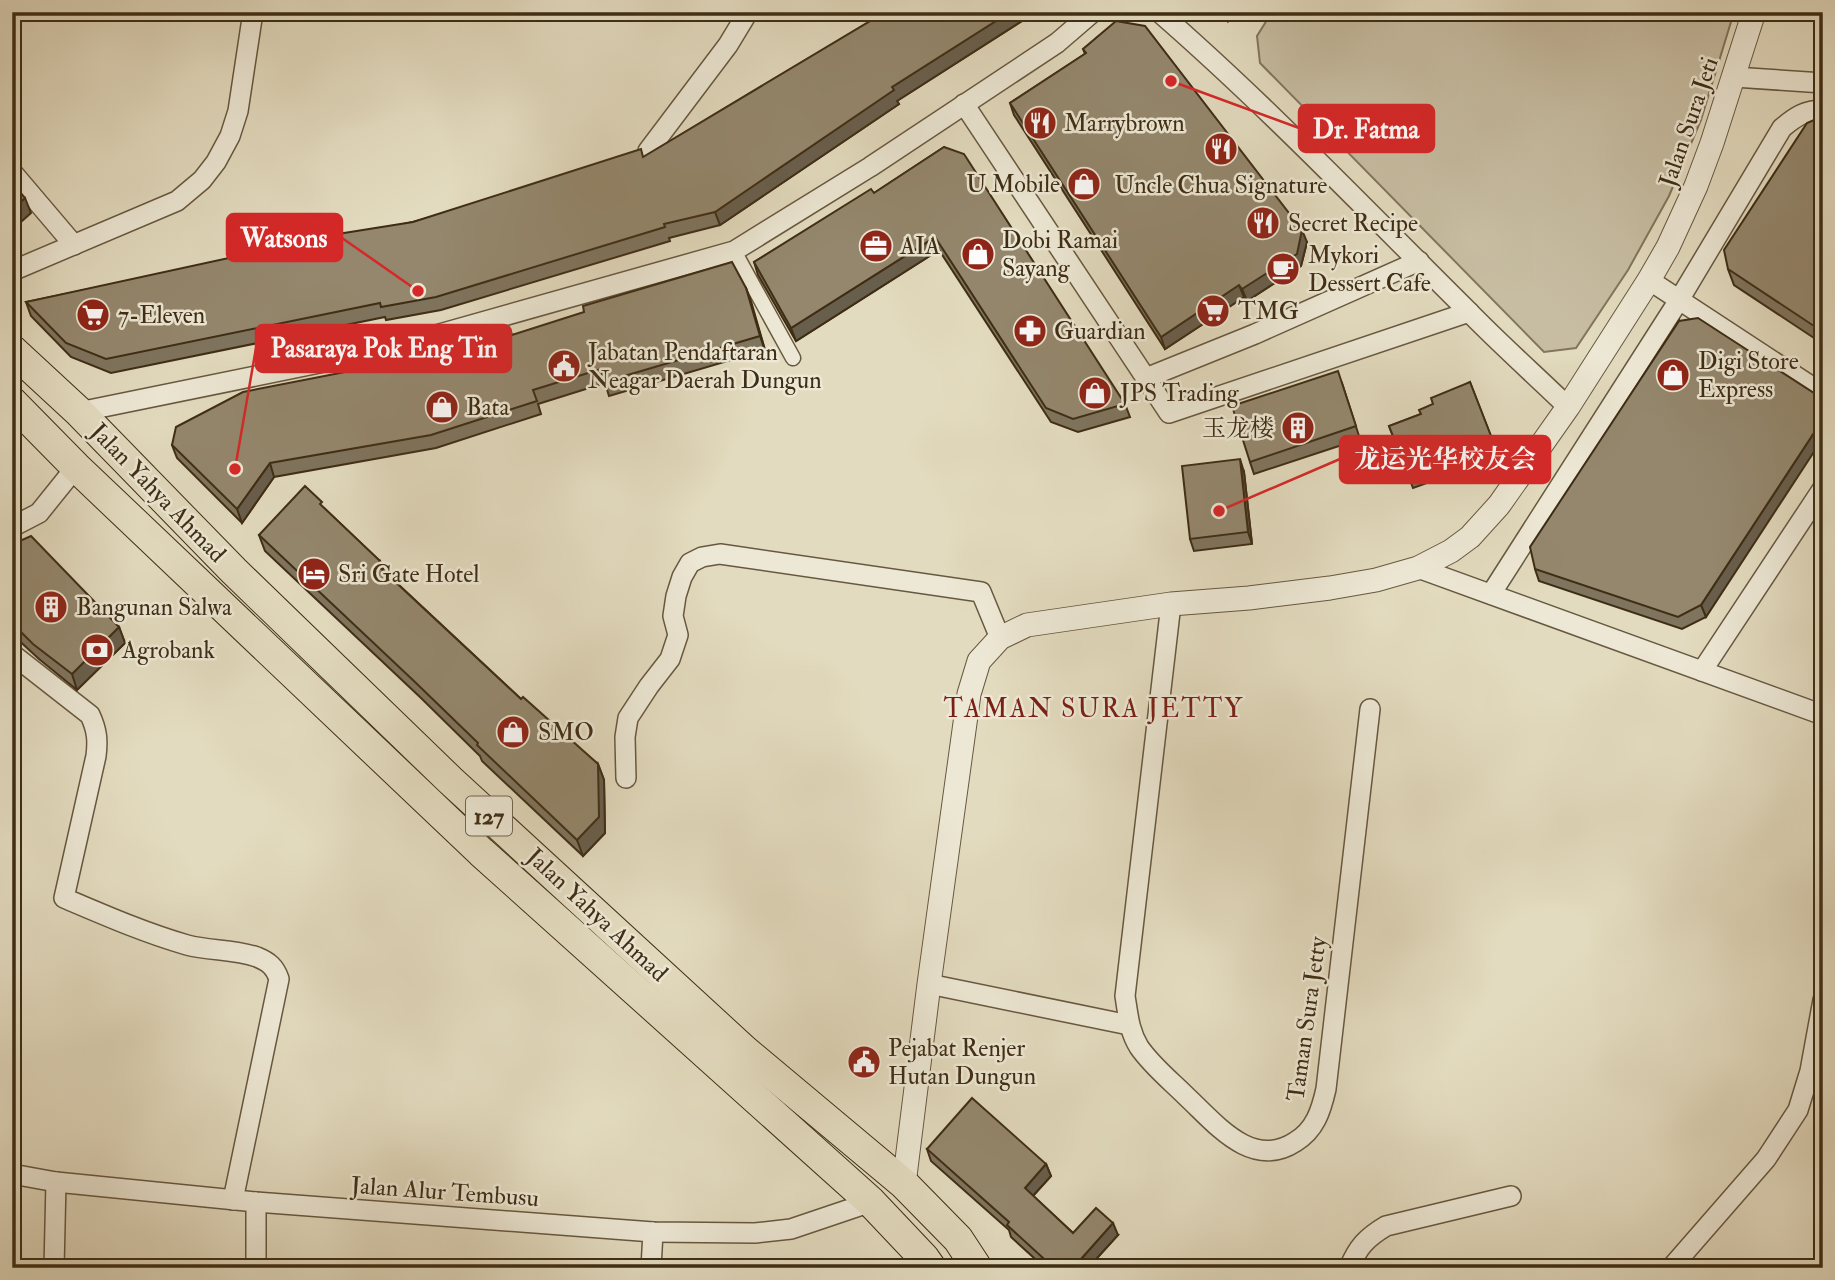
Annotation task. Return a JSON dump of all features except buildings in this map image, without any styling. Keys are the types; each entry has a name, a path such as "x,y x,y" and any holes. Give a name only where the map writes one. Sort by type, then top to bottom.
{"main road":[{"name":"Jalan Yahya Ahmad","path":"12,350 79,412 234,571 450,780 744,1050 904,1184 958,1239 977,1268"},
{"name":"Jalan Yahya Ahmad","path":"12,402 76,467 481,852 871,1202 931,1268"}],"street":[{"path":"12,271 177,201 202,180 216,162 230,136 238,111 253,12"},
{"path":"648,151 729,45 748,12"},
{"path":"79,412 383,350 734,251 880,160 1057,43 1093,12"},
{"path":"1158,12 1218,64 1568,407"},
{"name":"Jalan Sura Jeti","path":"1000,638 1027,625 1171,604 1249,598 1376,580 1418,568 1451,551 1470,537 1499,505 1568,407 1668,247 1696,186 1754,12"},
{"path":"1734,77 1823,83"},
{"path":"964,104 1169,413 1469,312"},
{"path":"1491,594 1679,300 1782,128 1796,116 1812,110 1823,110"},
{"path":"12,172 74,245"},
{"path":"734,251 793,358"},
{"path":"1146,378 1255,334 1419,261"},
{"path":"1649,280 1823,394"},
{"path":"12,528 39,513 76,467"},
{"path":"1702,671 1823,488"},
{"path":"626,778 625,737 628,718 670,659 678,635 673,616 676,596 690,563 702,557 720,554 981,592 1000,638 979,661 969,694 904,1184"},
{"path":"1418,568 1823,715"},
{"name":"Taman Sura Jetty","path":"1171,604 1125,996 1129,1025 1139,1047 1155,1066 1225,1132 1239,1143 1254,1149 1269,1152 1284,1149 1301,1139 1312,1128 1322,1109 1370,709"},
{"path":"12,654 90,715 96,727 96,756 64,898 131,927 188,945 254,956 269,963 276,970 279,979 233,1200"},
{"path":"929,984 1129,1025"},
{"path":"1671,1268 1766,1159 1798,1110 1810,1071 1823,1000"},
{"name":"Jalan Alur Tembusu","path":"12,1174 56,1182 233,1200 653,1232 755,1233 791,1229 871,1202"},
{"path":"54,1268 56,1182"},
{"path":"1349,1268 1360,1247 1386,1226 1511,1196"},
{"path":"256,1202 256,1268"},
{"path":"650,1268 653,1232"}],"shaded area":[{"path":"1272,12 1734,12 1701,120 1669,196 1628,270 1576,348 1544,352 1260,63 1257,36"}],"place":[{"name":"Dr. Fatma","path":"1171,81"},
{"name":"Marrybrown","path":"1040,123"},
{"name":"Uncle Chua Signature","path":"1221,149"},
{"name":"U Mobile","path":"1084,184"},
{"name":"Secret Recipe","path":"1263,223"},
{"name":"AIA","path":"876,246"},
{"name":"Dobi Ramai Sayang","path":"978,254"},
{"name":"Mykori Dessert Cafe","path":"1283,269"},
{"name":"Watsons","path":"418,291"},
{"name":"TMG","path":"1213,311"},
{"name":"7-Eleven","path":"93,315"},
{"name":"Guardian","path":"1030,331"},
{"name":"Jabatan Pendaftaran Neagar Daerah Dungun","path":"564,366"},
{"name":"Digi Store Express","path":"1673,375"},
{"name":"JPS Trading","path":"1095,393"},
{"name":"Bata","path":"442,407"},
{"name":"玉龙楼","path":"1298,428"},
{"name":"Pasaraya Pok Eng Tin","path":"235,469"},
{"name":"龙运光华校友会","path":"1219,511"},
{"name":"Sri Gate Hotel","path":"314,574"},
{"name":"Bangunan Salwa","path":"51,607"},
{"name":"Agrobank","path":"97,650"},
{"name":"SMO","path":"513,732"},
{"name":"Pejabat Renjer Hutan Dungun","path":"864,1062"}],"district":[{"name":"TAMAN SURA JETTY","path":"1094,709"}]}
